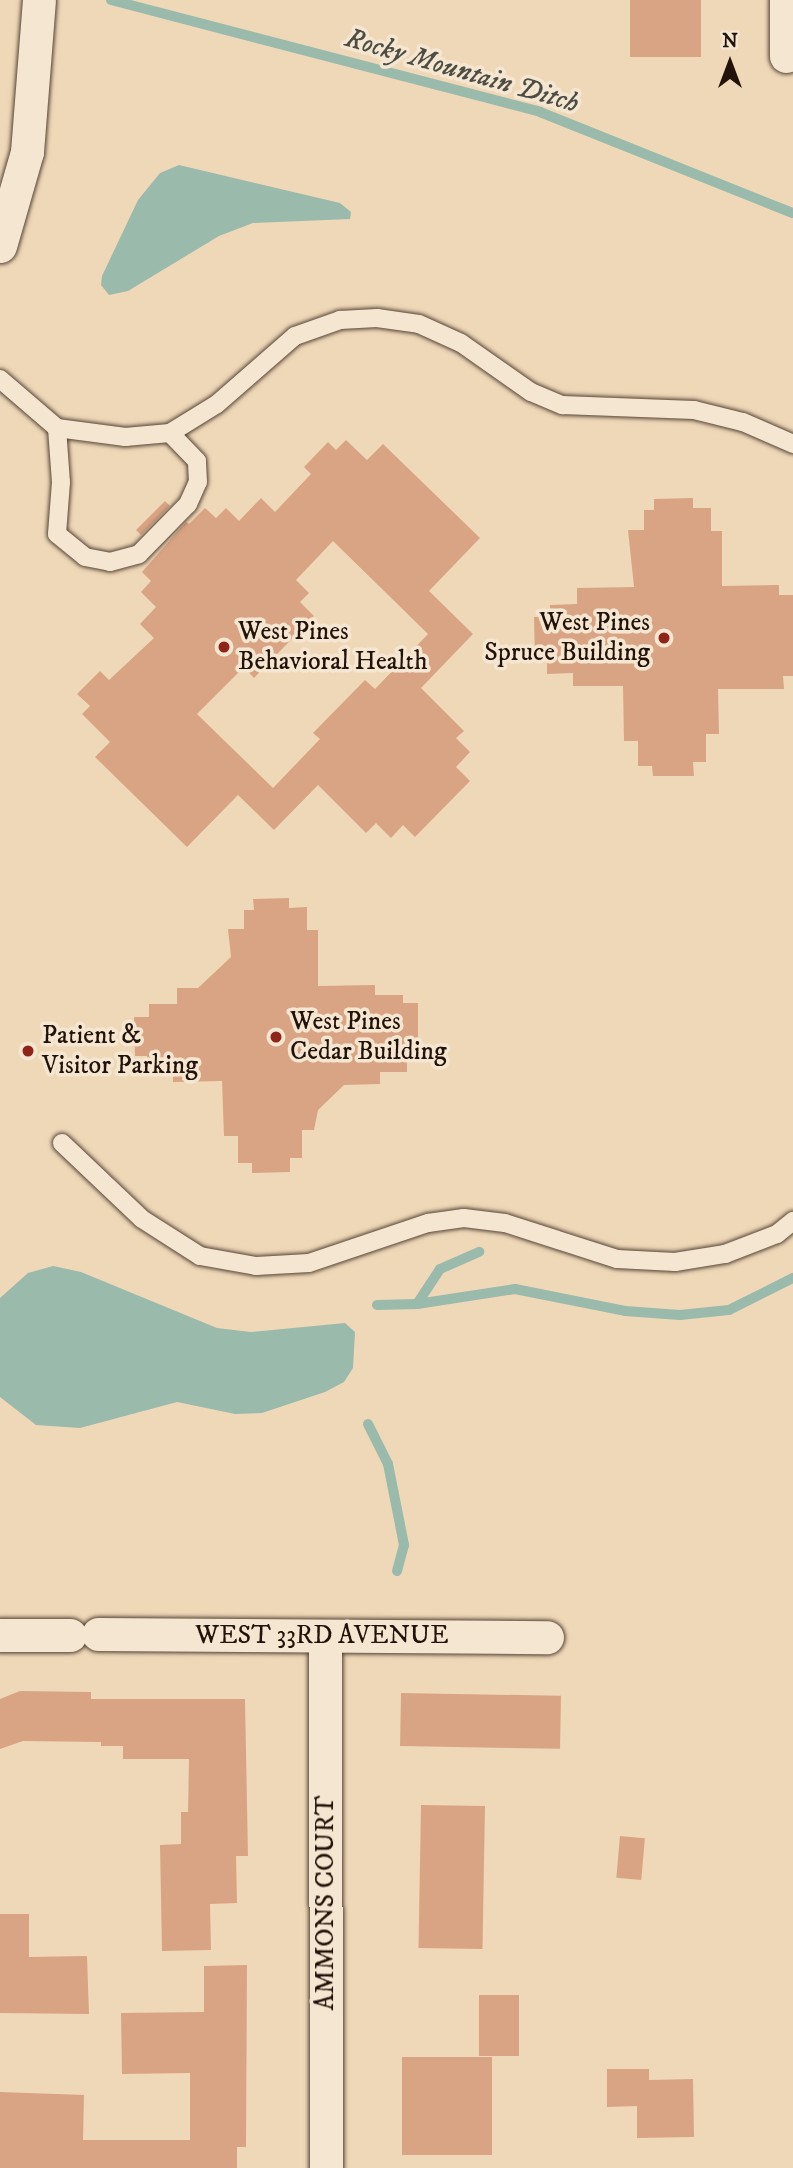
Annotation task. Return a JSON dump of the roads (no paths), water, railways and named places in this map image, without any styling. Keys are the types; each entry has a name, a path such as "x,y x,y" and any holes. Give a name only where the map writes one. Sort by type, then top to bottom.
{"street":[{"path":"0,246 27,152 39,0"},
{"path":"786,0 786,56"},
{"name":"WEST 33RD AVENUE","path":"0,1635 547,1637"},
{"name":"AMMONS COURT","path":"325,1638 326,2168"}],"lane":[{"path":"0,379 57,428 125,437 170,433 217,404 295,336 340,320 377,318 419,324 461,342 531,392 562,405 694,410 743,422 793,444"},
{"path":"57,428 61,482 57,534 85,557 110,562 139,554 188,504 198,482 197,461 170,433"},
{"path":"62,1143 142,1219 200,1256 256,1266 309,1263 428,1223 464,1218 505,1223 617,1259 675,1262 725,1254 777,1234 793,1221"}],"waterway":[{"name":"Rocky Mountain Ditch","path":"111,0 540,112 793,213"},
{"path":"417,1304 440,1269 479,1252"},
{"path":"377,1305 417,1304 515,1289 625,1311 680,1315 729,1310 793,1278"},
{"path":"368,1424 388,1464 404,1545 397,1571"}],"place":[{"name":"West Pines Spruce Building","path":"664,638"},
{"name":"West Pines Behavioral Health","path":"224,647"},
{"name":"West Pines Cedar Building","path":"276,1037"},
{"name":"Patient & Visitor Parking","path":"28,1051"}]}
